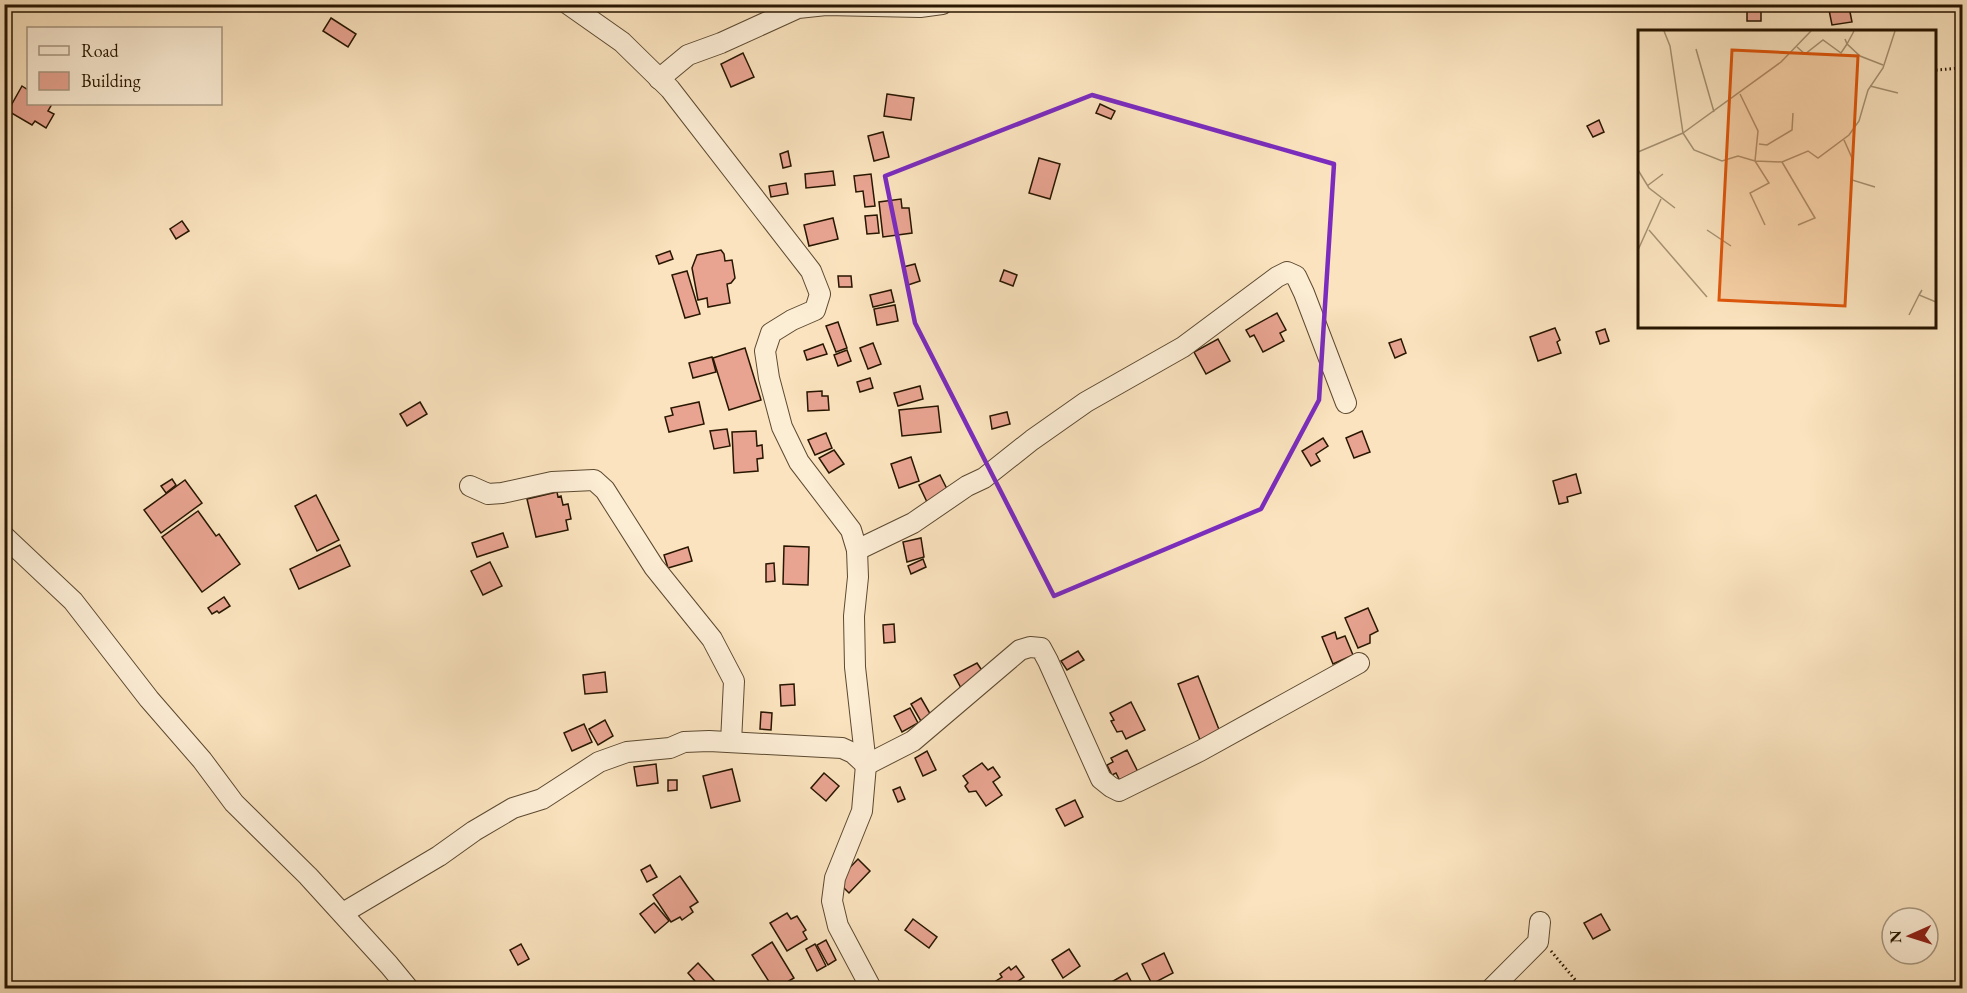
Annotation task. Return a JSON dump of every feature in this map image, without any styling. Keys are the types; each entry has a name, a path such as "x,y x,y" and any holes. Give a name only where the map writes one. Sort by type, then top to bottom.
{"street":[{"path":"568,4 622,42 677,98 811,271 820,294 815,310 771,333 765,351 768,378 783,426 799,462 851,530 857,550 858,578 854,616 855,667 866,765 862,811 835,878 832,901 838,926 871,988"},
{"path":"659,79 688,55 721,43 798,8 826,5 920,7 942,4"},
{"path":"857,550 913,523 967,486 984,478 1070,413 1183,347 1277,276 1287,272 1296,276 1304,293 1346,403"},
{"path":"470,486 488,494 502,494 552,482 594,480 605,490 654,567 712,639 734,681 730,742"},
{"path":"4,536 73,601 234,803 308,876 389,964 408,988"},
{"path":"866,765 913,741 975,691 1020,650 1030,647 1041,648 1048,661 1101,779 1119,791 1200,751 1359,663"},
{"path":"348,909 440,856 474,831 513,808 542,799 599,762 627,752 670,748 684,742 842,747 866,765"},
{"path":"1492,988 1539,932"}],"path":[{"path":"1937,70 1962,68"},
{"path":"1539,932 1545,944 1577,982 1585,988"}],"highlighted area":[{"path":"1092,95 1334,164 1319,400 1261,509 1054,596 915,323 885,176"}],"building":[{"path":"1747,6 1761,6 1761,21 1747,21"},
{"path":"1849,7 1852,22 1832,25 1829,10"},
{"path":"331,18 356,34 348,47 323,31"},
{"path":"743,53 754,77 731,87 721,64"},
{"path":"22,86 27,89 27,105 51,105 48,111 54,114 46,128 35,121 32,125 8,111"},
{"path":"887,94 914,98 911,120 884,116"},
{"path":"1100,104 1115,111 1111,119 1096,113"},
{"path":"1599,120 1604,132 1593,137 1587,126"},
{"path":"883,132 889,157 874,161 868,136"},
{"path":"788,151 791,166 783,168 780,154"},
{"path":"1039,158 1060,164 1050,199 1029,193"},
{"path":"833,171 835,185 806,188 805,174"},
{"path":"871,174 875,206 865,207 863,191 856,192 854,176"},
{"path":"786,183 788,194 771,197 769,186"},
{"path":"901,199 902,208 909,208 912,233 883,237 879,202"},
{"path":"877,215 879,233 867,234 865,216"},
{"path":"833,218 838,239 809,246 804,225"},
{"path":"182,221 189,231 176,239 170,229"},
{"path":"721,250 725,261 732,260 735,278 727,284 730,303 708,307 707,298 698,300 692,268 697,255"},
{"path":"670,251 673,259 659,264 656,256"},
{"path":"915,264 920,281 908,285 903,267"},
{"path":"1004,270 1017,275 1013,286 1000,281"},
{"path":"687,271 700,314 685,318 672,275"},
{"path":"838,276 851,276 852,287 839,287"},
{"path":"891,290 894,302 873,307 870,295"},
{"path":"895,305 898,321 877,325 874,309"},
{"path":"1277,313 1286,330 1280,333 1284,341 1263,352 1254,335 1250,337 1246,330"},
{"path":"838,322 847,348 836,352 826,326"},
{"path":"1555,328 1560,340 1557,342 1561,353 1538,361 1530,337"},
{"path":"1605,329 1609,341 1600,344 1596,332"},
{"path":"1218,339 1230,361 1206,374 1194,352"},
{"path":"1401,339 1406,353 1395,358 1389,343"},
{"path":"873,343 881,364 868,369 860,348"},
{"path":"823,344 827,354 807,360 804,351"},
{"path":"745,348 761,400 729,410 713,358"},
{"path":"847,350 851,361 838,366 834,355"},
{"path":"712,357 716,372 693,378 689,363"},
{"path":"870,378 873,388 860,392 857,382"},
{"path":"920,386 923,399 898,406 894,393"},
{"path":"822,391 822,396 828,396 829,410 808,411 807,392"},
{"path":"420,402 427,414 407,426 400,414"},
{"path":"699,402 704,424 669,432 665,417 673,415 671,408"},
{"path":"938,406 941,432 902,436 899,410"},
{"path":"1007,412 1010,424 992,429 990,416"},
{"path":"727,429 730,446 714,449 710,431"},
{"path":"756,431 757,446 762,445 763,458 757,459 758,471 734,473 732,432"},
{"path":"1362,431 1370,452 1354,458 1346,438"},
{"path":"826,433 832,448 815,455 808,440"},
{"path":"1323,438 1328,446 1316,454 1320,461 1311,466 1302,451"},
{"path":"834,450 844,464 829,473 819,458"},
{"path":"911,457 919,481 899,488 891,464"},
{"path":"1576,474 1581,493 1567,497 1568,502 1559,504 1553,481"},
{"path":"940,475 948,491 927,502 919,485"},
{"path":"172,479 176,485 166,493 161,486"},
{"path":"185,480 202,503 161,533 144,510"},
{"path":"557,492 558,497 561,496 563,505 568,504 571,519 566,520 568,530 536,537 527,499"},
{"path":"316,495 339,540 317,551 295,506"},
{"path":"198,511 216,536 219,534 240,564 202,592 162,537"},
{"path":"503,533 508,547 477,557 472,543"},
{"path":"921,538 924,557 907,562 903,542"},
{"path":"340,545 350,566 299,589 290,569"},
{"path":"784,546 809,547 808,585 783,584"},
{"path":"688,547 692,561 668,568 664,555"},
{"path":"923,559 926,567 911,574 908,566"},
{"path":"490,562 502,586 483,595 471,571"},
{"path":"774,563 775,581 766,582 766,564"},
{"path":"224,597 230,606 219,613 217,611 212,614 208,608"},
{"path":"1368,608 1378,631 1370,635 1370,643 1358,648 1345,618"},
{"path":"894,624 895,642 884,643 883,625"},
{"path":"1335,632 1337,639 1345,636 1353,655 1333,664 1322,637"},
{"path":"1078,651 1084,660 1067,670 1061,661"},
{"path":"977,663 985,675 961,688 954,675"},
{"path":"605,672 607,692 585,694 583,675"},
{"path":"1198,676 1220,732 1200,740 1178,684"},
{"path":"794,684 795,705 781,706 780,685"},
{"path":"921,698 932,717 922,723 911,704"},
{"path":"1131,702 1145,730 1126,739 1122,731 1117,732 1111,721 1114,720 1110,713"},
{"path":"910,708 918,723 902,732 894,716"},
{"path":"761,712 772,713 771,730 760,729"},
{"path":"605,720 613,736 598,745 589,729"},
{"path":"584,724 592,742 572,751 564,733"},
{"path":"1127,750 1139,774 1121,783 1116,773 1112,775 1107,765 1113,762 1111,758"},
{"path":"927,751 936,770 923,776 915,758"},
{"path":"982,763 988,770 993,767 1000,777 993,782 1002,795 986,806 976,791 969,792 965,786 968,783 963,776"},
{"path":"656,764 658,783 637,786 634,767"},
{"path":"732,769 740,801 711,808 703,776"},
{"path":"824,773 839,786 826,801 811,788"},
{"path":"668,780 677,780 677,790 668,791"},
{"path":"900,787 905,799 898,802 893,790"},
{"path":"1075,800 1083,817 1065,826 1056,809"},
{"path":"858,859 870,871 849,893 837,881"},
{"path":"650,865 657,877 647,882 641,870"},
{"path":"680,876 698,902 690,907 693,912 682,920 680,917 671,922 653,895"},
{"path":"654,903 669,921 655,933 640,914"},
{"path":"787,913 791,919 797,916 806,930 803,932 807,939 787,951 770,923"},
{"path":"1601,914 1610,930 1593,939 1584,923"},
{"path":"913,919 937,937 929,948 905,930"},
{"path":"826,940 836,960 828,965 817,945"},
{"path":"772,942 794,978 777,988 773,988 752,955"},
{"path":"521,944 529,959 518,965 510,950"},
{"path":"815,944 826,966 817,971 806,949"},
{"path":"1069,949 1080,966 1063,978 1052,960"},
{"path":"1164,953 1173,973 1152,984 1142,964"},
{"path":"698,963 721,988 701,988 688,973"},
{"path":"1016,966 1024,977 1008,988 1001,988 996,981 1002,977 1000,974 1009,967 1011,970"},
{"path":"1127,973 1133,985 1127,988 1103,987"}]}
